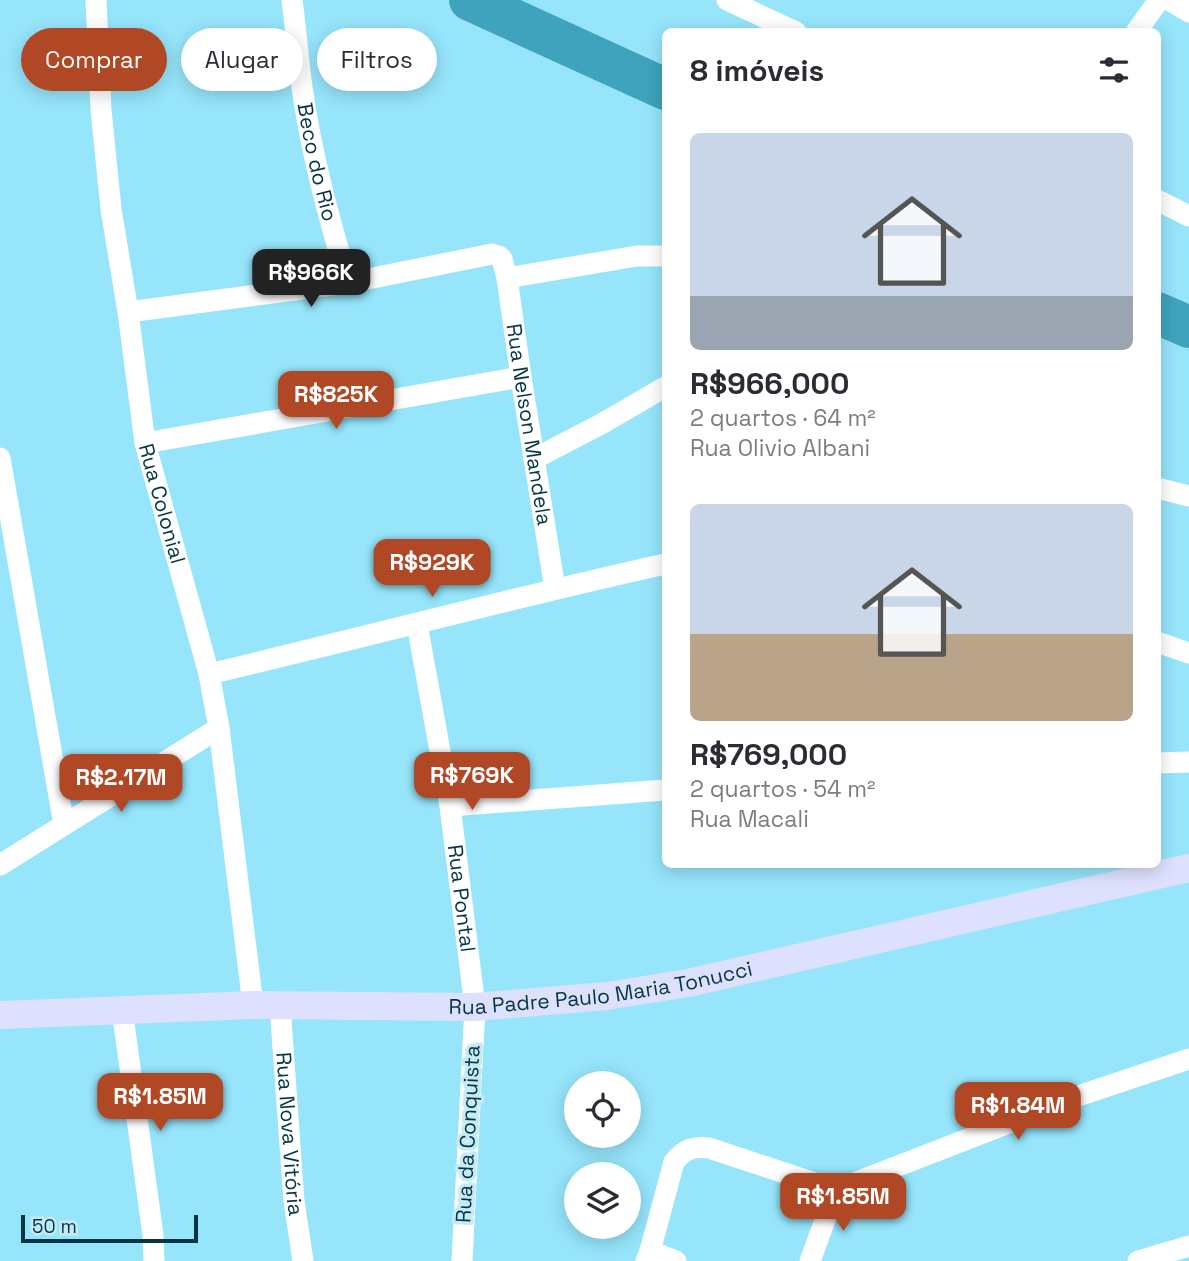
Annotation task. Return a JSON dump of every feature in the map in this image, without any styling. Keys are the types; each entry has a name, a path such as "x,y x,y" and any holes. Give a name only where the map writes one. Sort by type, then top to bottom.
{"street":[{"name":"Rua Colonial","path":"96,0 110,197 145,443 209,674 266,1006"},
{"name":"Beco do Rio","path":"292,0 302,88 313,146 348,283"},
{"path":"727,0 787,28"},
{"path":"1139,28 1159,0"},
{"path":"1169,0 1189,12"},
{"path":"1161,202 1189,216"},
{"path":"128,312 348,283 492,254 499,256 504,268 662,256"},
{"name":"Rua Nelson Mandela","path":"504,268 555,589"},
{"path":"145,443 521,377"},
{"path":"534,459 662,389"},
{"path":"0,458 64,825"},
{"path":"1161,489 1189,496"},
{"path":"209,674 662,565"},
{"name":"Rua Pontal","path":"417,624 450,806 475,1007"},
{"path":"1161,643 1189,653"},
{"path":"0,864 219,728"},
{"path":"1161,763 1189,762"},
{"path":"450,806 662,790"},
{"name":"Rua Padre Paulo Maria Tonucci","path":"0,1015 266,1006 475,1007 607,996 688,983 1189,868"},
{"name":"Rua Nova Vitória","path":"266,1006 303,1261"},
{"name":"Rua da Conquista","path":"462,1261 475,1007"},
{"path":"122,1009 154,1261"},
{"path":"676,1261 648,1256 674,1162 688,1149 709,1149 836,1190 1084,1094 1189,1059"},
{"path":"810,1261 836,1190"},
{"path":"1138,1261 1168,1257 1189,1246"}],"waterway":[{"path":"470,0 662,88"},
{"path":"1161,315 1189,327"}]}
